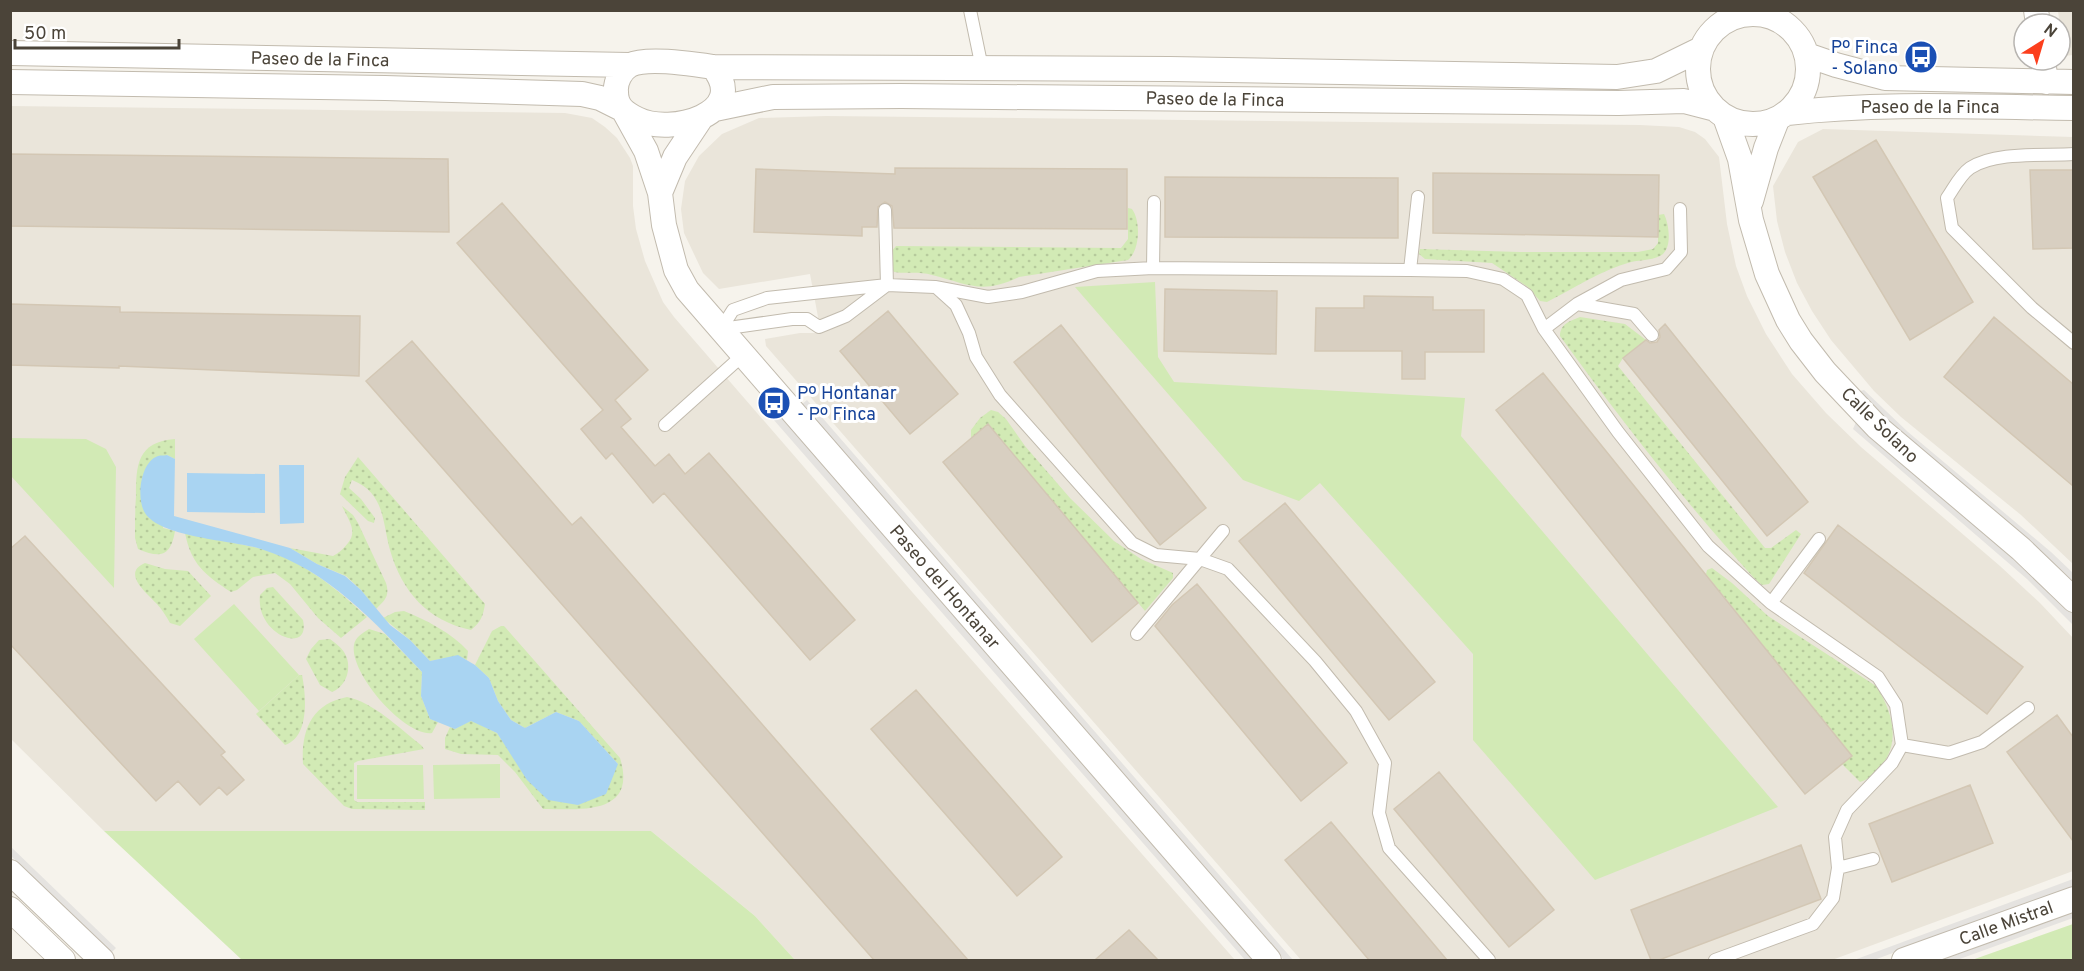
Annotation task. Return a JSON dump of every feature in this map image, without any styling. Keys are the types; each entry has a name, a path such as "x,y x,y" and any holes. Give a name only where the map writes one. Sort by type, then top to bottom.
{"street":[{"path":"1749,207 1766,148 1782,116 1802,97 1809,77 1807,55 1794,31 1770,16 1742,15 1717,27 1701,49 1698,70 1703,91 1720,113 1750,124 1782,116"},
{"name":"Paseo de la Finca","path":"713,68 1181,69 1617,77 1656,71 1701,49"},
{"name":"Paseo de la Finca","path":"10,53 629,65"},
{"name":"Paseo de la Finca","path":"1807,55 1885,78 2022,72"},
{"path":"642,62 690,63 713,68 721,77 722,99 708,114 680,124 657,125 641,121 623,111 616,97 620,75 629,65 642,62"},
{"name":"Paseo de la Finca","path":"2048,72 2073,82"},
{"name":"Paseo de la Finca","path":"10,82 385,88 582,94 600,98 623,111"},
{"name":"Paseo de la Finca","path":"708,114 772,97 901,96 1514,103 1684,101 1720,113"},
{"name":"Paseo de la Finca","path":"1782,116 1825,109 1884,106 2073,108"},
{"name":"Paseo del Hontanar","path":"623,111 646,151 660,193 664,225 676,270 687,290 1269,960"},
{"name":"Calle Solano","path":"1720,113 1740,159 1749,207 1767,274 1788,320 1801,341 1825,372 1877,427 2021,549 2073,600"},
{"name":"Paseo del Hontanar","path":"660,193 675,157 708,114"},
{"path":"10,872 102,960"},
{"name":"Calle Mistral","path":"1905,960 2073,899"},
{"path":"10,909 63,960"}],"lane":[{"path":"970,10 982,68"},
{"path":"2073,154 1986,160 1970,168 1958,180 1947,198 1952,228 2032,309 2073,343"},
{"path":"1410,270 1418,197"},
{"path":"1153,268 1154,202"},
{"path":"1544,329 1577,303 1621,280 1666,269 1681,252 1680,209"},
{"path":"885,210 887,285"},
{"path":"721,329 733,310 767,298 887,285 935,287 987,297 1022,292 1097,271 1153,268 1467,271 1503,279 1527,295 1544,329 1618,432 1708,546 1771,603 1878,677 1896,705 1902,745 1892,763 1847,810 1835,837 1838,868 1833,898 1813,924 1715,960"},
{"path":"721,329 792,319 807,320 819,327 846,316 887,285"},
{"path":"935,287 956,305 969,333 976,357 1000,395 1132,543 1156,555 1200,559 1228,569 1315,661 1356,711 1385,763 1379,813 1389,848 1489,960"},
{"path":"1577,303 1634,314 1652,335"},
{"path":"665,425 743,355"},
{"path":"1137,634 1223,531"},
{"path":"1771,603 1819,539"},
{"path":"1902,745 1949,753 1982,742 2028,708"},
{"path":"1838,868 1873,859"}],"shaded area":[{"path":"2073,11 2073,55 2072,12 2058,12"},
{"path":"10,106 565,113 592,118 605,127 617,138 633,166 633,206 636,229 645,261 663,302 674,317 1235,960 795,960 755,916 651,831 104,831 11,739"},
{"path":"826,116 1640,125 1679,127 1695,132 1705,139 1719,157 1727,224 1736,266 1747,296 1766,334 1792,374 1826,413 1861,447 2000,566 2073,638 2073,871 1832,960 1301,960 766,346 765,339 800,333 821,333 810,274 719,289 703,273 684,233 681,209 685,181 699,156 722,134 759,118"},
{"path":"1823,129 2073,137 2073,564 2021,515 1901,417 1874,391 1831,340 1812,311 1797,283 1785,252 1777,221 1773,186 1798,142"},
{"path":"1864,390 1908,432 2051,552 2073,573 2073,584 1994,510 1888,424 1857,392"},
{"path":"807,400 1293,960 1284,960 801,405"},
{"path":"780,413 1256,960 1245,960 773,419"},
{"path":"1856,422 2037,579 2073,614 2073,625 2027,579 1853,429"},
{"path":"10,846 116,948 111,953 11,856"},
{"path":"2073,879 2073,886 1874,960 1854,960"},
{"path":"2073,912 2073,918 1957,960 1942,960"}],"green space":[{"path":"1128,208 1132,209 1135,214 1138,235 1135,249 1128,260 1019,277 995,286 985,287 927,274 894,272 890,267 890,253 896,246 1121,248 1128,239"},
{"path":"1664,214 1669,235 1668,246 1663,254 1656,258 1631,262 1609,270 1547,302 1540,301 1528,287 1492,263 1425,259 1419,254 1420,249 1638,252 1653,249 1658,243 1658,215"},
{"path":"1155,282 1158,357 1174,382 1465,398 1461,436 1778,807 1595,880 1473,740 1473,654 1320,483 1299,501 1243,480 1075,287"},
{"path":"1580,317 1625,324 1646,340 1623,358 1618,366 1765,548 1771,548 1796,530 1801,534 1769,584 1762,585 1754,578 1703,520 1560,336 1564,326"},
{"path":"991,410 998,412 1006,419 1025,446 1070,498 1114,541 1141,559 1173,573 1173,578 1145,611 988,425 971,438 971,430 980,418"},
{"path":"11,438 86,439 106,449 116,467 114,588 11,476"},
{"path":"175,439 175,459 167,455 163,528 175,531 168,550 164,553 153,554 138,549 135,538 138,465 146,450 153,445"},
{"path":"358,457 485,604 481,618 471,630 442,620 430,612 410,591 395,565 380,509 371,492 352,480 349,488 361,499 375,518 374,523 368,521 340,494 345,477"},
{"path":"342,506 353,515 358,523 386,583 386,598 376,609 346,576 317,564 290,548 333,556 339,552 348,543 352,534 351,525"},
{"path":"185,533 258,548 289,559 317,575 367,617 341,638 318,618 290,584 275,573 253,577 231,592 200,568 191,553"},
{"path":"145,563 165,569 188,571 211,596 180,626 170,623 138,583 135,572"},
{"path":"1712,568 1768,616 1876,686 1890,715 1893,736 1888,756 1872,776 1860,782 1842,764 1852,756 1706,574 1707,570"},
{"path":"273,587 303,620 303,631 299,637 283,636 266,621 261,609 260,595 267,588"},
{"path":"234,604 299,675 259,711 194,639"},
{"path":"404,611 454,638 468,651 467,660 458,656 430,661 410,640 383,618 395,612"},
{"path":"504,626 620,758 623,777 621,790 613,800 588,808 543,809 515,772 498,755 461,754 445,749 445,738 450,727 455,729 471,720 497,733 513,756 618,764 579,721 556,712 525,728 511,720 498,701 489,678 475,665 492,631"},
{"path":"369,629 385,634 422,672 421,696 430,719 438,722 432,733 421,732 408,725 381,701 369,686 360,671 354,645 358,637"},
{"path":"330,639 343,650 348,663 345,680 332,692 320,685 306,659 319,640"},
{"path":"299,675 302,675 305,693 302,725 299,734 285,745 256,714"},
{"path":"347,697 376,710 424,749 354,763 354,800 357,802 425,802 425,810 352,809 344,806 303,764 304,741 311,721 325,706"},
{"path":"500,764 500,798 434,799 433,765"},
{"path":"357,765 423,765 424,799 357,799"},
{"path":"104,831 651,831 755,916 795,960 242,960"},
{"path":"2073,924 2073,960 1972,960"}],"water":[{"path":"167,455 175,459 174,516 290,548 317,564 345,576 361,590 390,625 410,640 430,661 458,655 475,665 489,678 498,701 511,720 525,728 556,712 579,721 618,764 606,794 578,805 548,800 527,780 497,733 471,721 455,729 430,719 421,696 422,672 368,616 308,570 261,549 181,533 153,521 142,507 141,482 147,465 158,456"},
{"path":"279,465 304,465 304,523 280,524"},
{"path":"187,473 265,474 265,513 187,512"}],"building":[{"path":"1876,140 1973,302 1910,340 1813,177"},
{"path":"10,154 448,159 449,232 10,226"},
{"path":"895,168 1127,169 1127,229 894,228 892,206 885,202 878,207 877,227 862,227 862,236 754,232 756,169 895,174"},
{"path":"2030,170 2073,170 2073,248 2033,249"},
{"path":"1433,173 1659,175 1658,237 1433,233"},
{"path":"1165,177 1398,178 1398,238 1165,237"},
{"path":"502,203 648,370 615,400 631,419 621,427 655,466 669,454 685,474 709,453 855,620 810,660 664,493 653,503 612,453 606,459 581,429 603,410 457,243"},
{"path":"1165,289 1277,291 1276,354 1164,351"},
{"path":"1364,296 1433,297 1433,310 1484,310 1484,352 1425,352 1425,379 1402,379 1402,351 1315,351 1316,308 1364,308"},
{"path":"10,304 120,307 120,312 360,316 359,376 119,366 119,368 10,365"},
{"path":"888,311 958,394 910,434 840,351"},
{"path":"1994,317 2073,384 2073,486 1944,377"},
{"path":"1665,324 1808,502 1767,536 1623,358 1646,340 1650,343 1657,342 1660,337 1659,330"},
{"path":"1061,325 1206,508 1160,545 1014,362"},
{"path":"412,341 572,525 581,517 968,960 874,960 366,381"},
{"path":"1543,373 1852,756 1805,794 1496,410"},
{"path":"988,424 1138,603 1092,642 943,462"},
{"path":"1285,503 1435,682 1389,720 1239,541"},
{"path":"1838,525 2023,667 1987,714 1804,573"},
{"path":"25,536 225,752 221,755 244,780 227,795 219,787 200,805 178,781 156,801 10,644 10,549"},
{"path":"1197,584 1347,763 1301,801 1155,626 1172,605"},
{"path":"916,690 1062,857 1017,896 871,729"},
{"path":"2057,715 2073,737 2073,841 2007,752"},
{"path":"1439,772 1554,910 1509,947 1394,809"},
{"path":"1970,785 1993,843 1892,882 1869,824"},
{"path":"1331,822 1447,960 1369,960 1285,860"},
{"path":"1801,845 1821,899 1659,960 1651,960 1631,910"},
{"path":"1129,930 1158,960 1095,960"}],"place":[{"name":"Pº Finca - Solano","path":"1921,57"},
{"name":"Pº Hontanar - Pº Finca","path":"774,403"}]}
